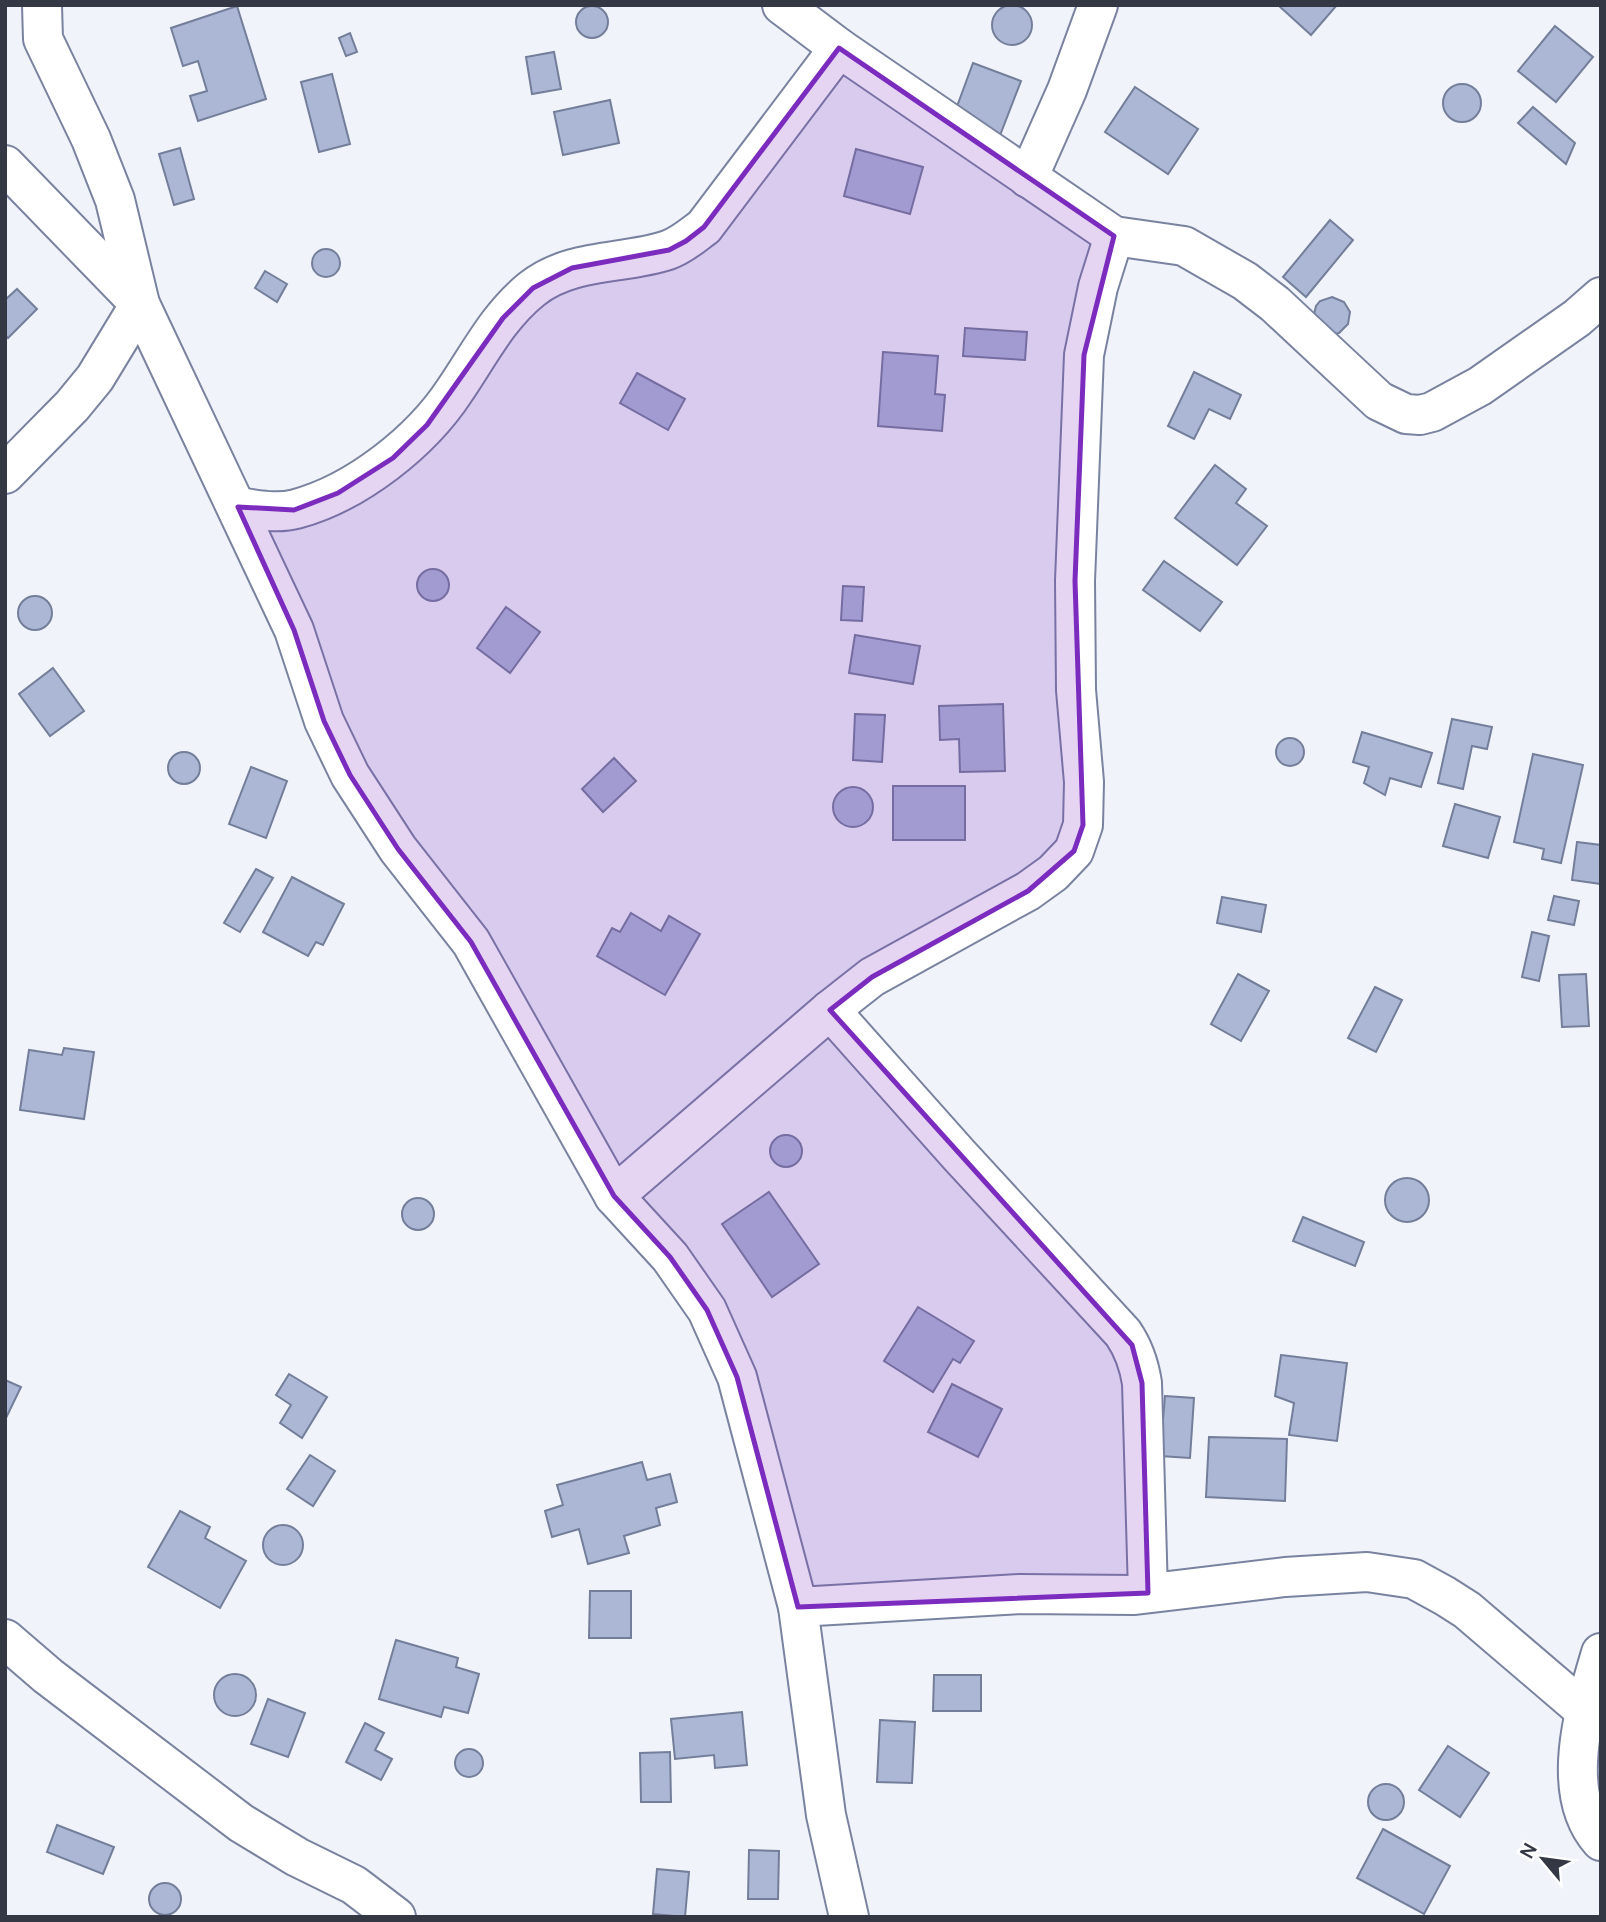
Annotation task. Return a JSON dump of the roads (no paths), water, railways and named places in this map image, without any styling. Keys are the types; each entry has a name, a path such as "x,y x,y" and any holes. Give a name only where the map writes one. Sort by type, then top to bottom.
{"street":[{"path":"42,5 43,39 91,139 115,200 141,304 294,630 324,721 350,775 398,849 471,942 614,1195 670,1257 707,1310 737,1377 798,1607 826,1815 849,1917"},
{"path":"782,5 839,48 1114,236 1184,246 1245,281 1275,304 1379,401 1406,414 1432,412 1480,386 1577,318 1601,297"},
{"path":"1028,177 1067,90 1098,5"},
{"path":"238,507 264,511 294,510 338,494 393,458 427,425 454,393 503,318 533,288 572,268 669,250 686,241 704,227 839,48"},
{"path":"5,165 141,304"},
{"path":"614,1195 872,977 1028,891 1053,873 1074,851 1083,825 1084,782 1076,690 1075,581 1084,355 1098,287 1114,236"},
{"path":"5,474 72,406 95,378 141,304"},
{"path":"830,1010 1132,1345 1142,1383 1148,1593"},
{"path":"798,1607 1020,1594 1135,1595 1286,1577 1367,1572 1414,1579 1467,1610 1584,1710"},
{"path":"5,1639 48,1676 241,1823 297,1857 354,1885 396,1917"},
{"path":"1601,1653 1584,1710 1577,1778 1584,1812 1601,1841"}]}
